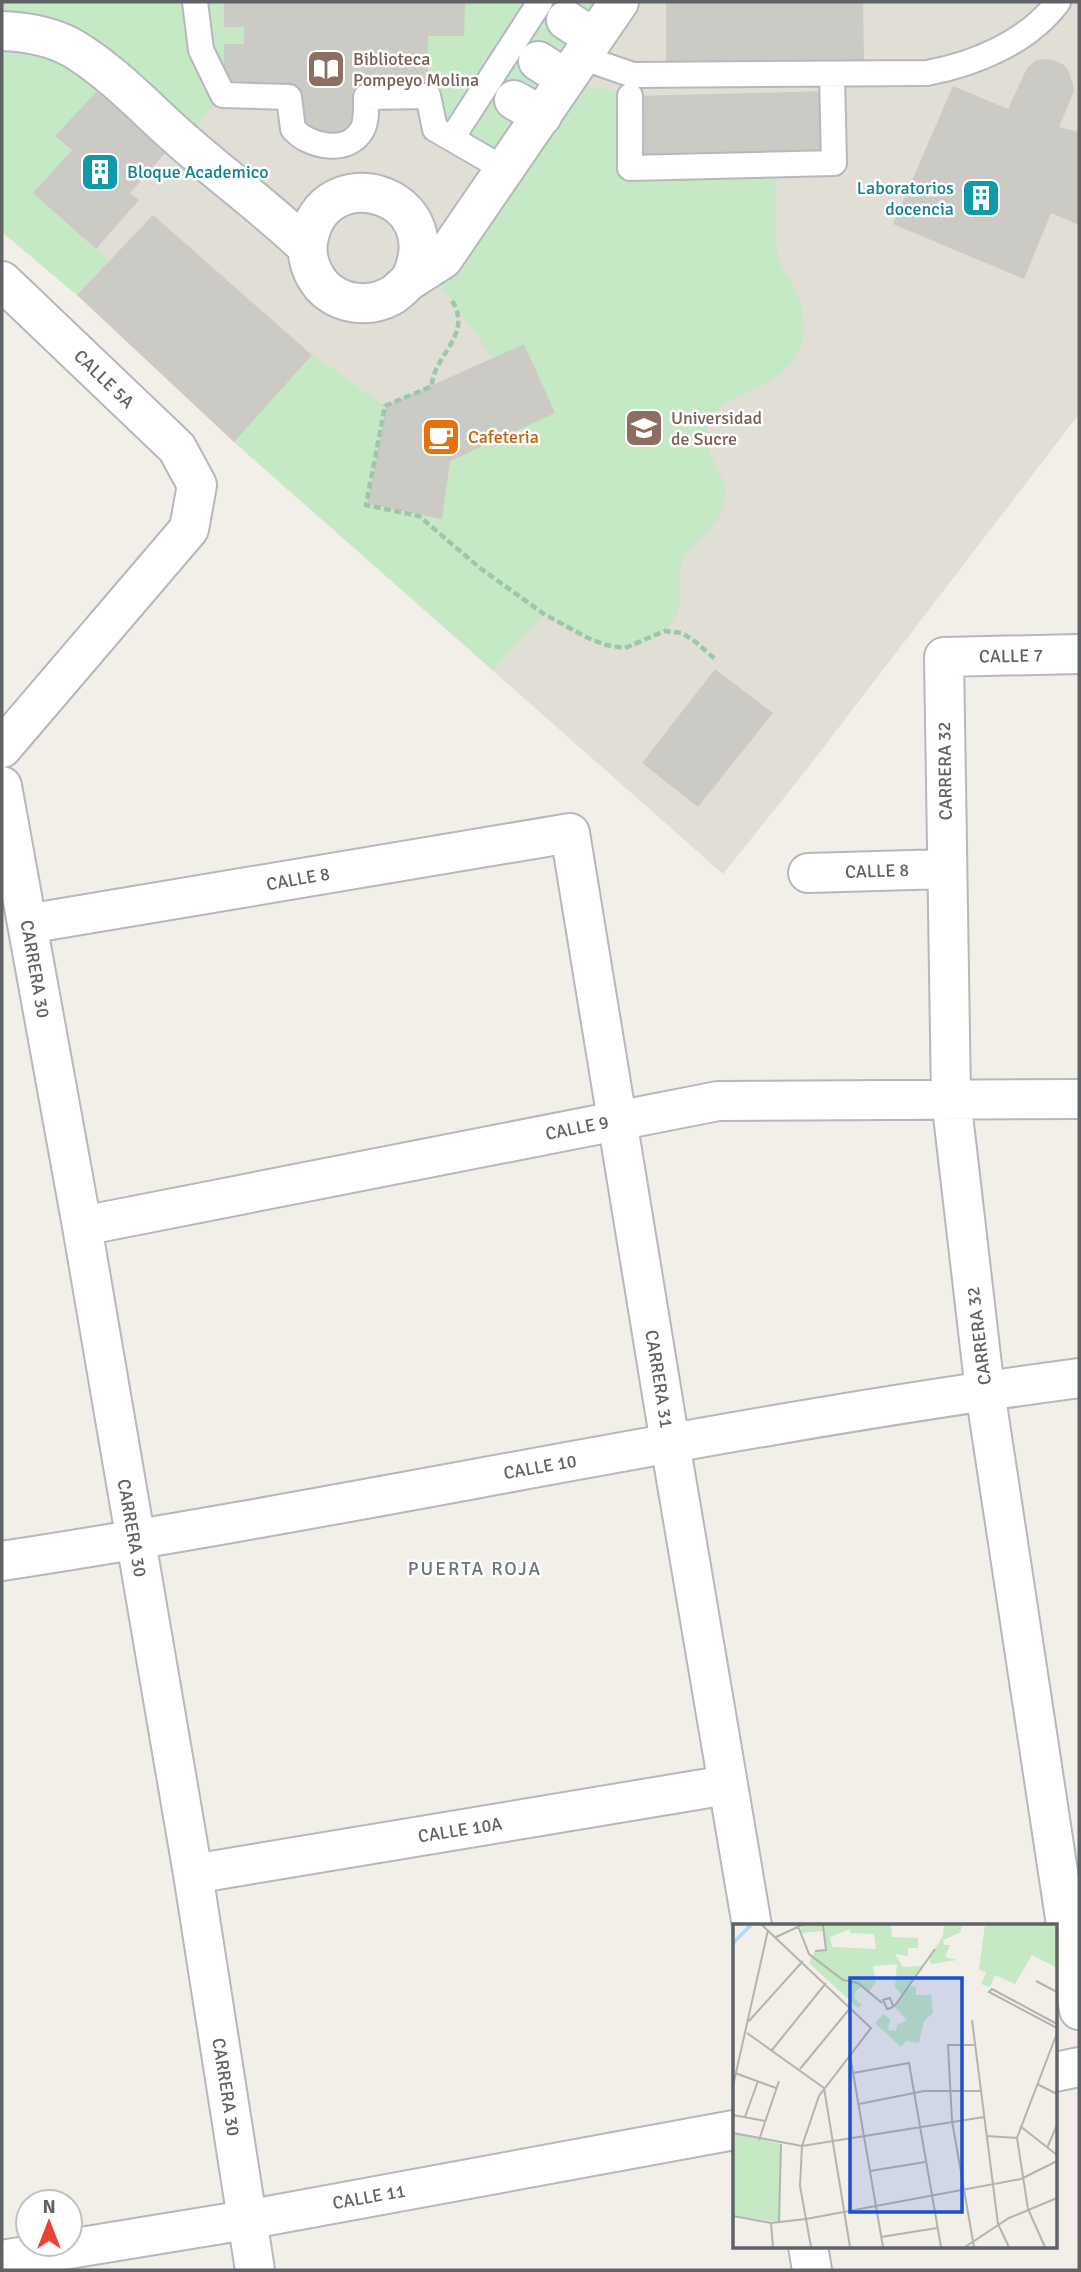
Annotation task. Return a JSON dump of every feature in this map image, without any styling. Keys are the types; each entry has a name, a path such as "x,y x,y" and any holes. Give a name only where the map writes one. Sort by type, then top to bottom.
{"street":[{"path":"418,276 419,240 415,227 399,204 387,197 374,192 346,195 322,209 314,221 307,247 308,261 320,284 329,293 353,303 366,304 390,297 443,258 506,170 528,108 564,43 615,3"},
{"path":"2,31 24,32 51,38 74,50 110,77 307,247"},
{"name":"CALLE 5A","path":"2,281 177,448 197,485 189,529 2,748"},
{"name":"CALLE 7","path":"944,657 1079,654"},
{"name":"CARRERA 32","path":"944,657 951,1098 985,1391 1079,2010"},
{"name":"CARRERA 30","path":"2,786 82,1226 192,1874 255,2270"},
{"name":"CALLE 8","path":"27,924 570,833"},
{"name":"CARRERA 31","path":"570,833 752,1924"},
{"name":"CALLE 8","path":"808,873 946,869"},
{"name":"CALLE 9","path":"82,1226 718,1101 1079,1098"},
{"name":"CALLE 10","path":"2,1561 134,1541 670,1443 1079,1378"},
{"name":"CALLE 10A","path":"192,1874 727,1785"},
{"path":"1056,2072 1079,2067"},
{"name":"CALLE 11","path":"2,2260 246,2220 733,2130"},
{"path":"808,2248 812,2270"}],"lane":[{"path":"195,2 201,50 223,95 289,97 293,129 306,141 322,145 344,144 357,138 364,127 366,97 428,96 435,129 506,170"},
{"path":"452,138 564,43 633,75 927,73 950,69 995,51 1046,17 1058,2"},
{"path":"630,96 631,168 834,163 832,75"}],"path":[{"path":"418,276 443,288 455,306 455,337 432,375 432,386 385,406 366,505 419,516 480,568 544,614 588,638 625,648 665,631 681,634 697,643 715,659"}],"shaded area":[{"name":"Universidad de Sucre","path":"2,2 1079,2 1079,414 723,874 234,442 77,295 2,232"}],"green space":[{"path":"2,2 224,2 224,26 244,27 244,44 224,44 223,95 184,142 110,77 56,136 72,150 33,193 109,261 77,295 2,232"},
{"path":"464,2 618,2 566,80 633,96 777,165 777,250 780,264 799,300 804,326 802,343 788,367 765,384 728,401 711,419 706,441 725,487 723,508 713,525 693,545 682,562 679,575 679,608 669,626 636,645 616,648 583,637 544,614 493,670 234,442 312,355 385,406 367,505 442,519 450,461 524,344 493,358 443,288 426,271 506,169 435,129 428,96 428,36 464,36"}],"building":[{"name":"Biblioteca Pompeyo Molina","path":"224,2 465,2 464,36 428,36 428,96 366,97 364,127 322,145 289,109 223,95 224,44 244,44 244,27 224,27"},
{"path":"666,2 863,2 864,61 666,63"},
{"name":"Laboratorios docencia","path":"1044,59 1064,65 1073,84 1074,91 1059,127 1079,132 1079,225 1051,213 1024,279 893,224 953,86 1008,109 1027,68 1035,61"},
{"name":"Bloque Academico","path":"97,91 166,152 130,193 139,200 96,249 33,193 72,150 55,136"},
{"path":"832,91 834,163 630,168 630,96"},
{"path":"153,215 312,355 234,442 77,295"},
{"name":"Cafeteria","path":"524,344 555,413 450,461 442,519 367,504 386,406"},
{"path":"715,669 773,713 698,807 642,763"}],"place":[{"name":"Biblioteca Pompeyo Molina","path":"326,69"},
{"name":"Bloque Academico","path":"100,172"},
{"name":"Laboratorios docencia","path":"981,198"},
{"name":"Universidad de Sucre","path":"644,428"},
{"name":"Cafeteria","path":"441,437"}],"district":[{"name":"PUERTA ROJA","path":"475,1568"}]}
